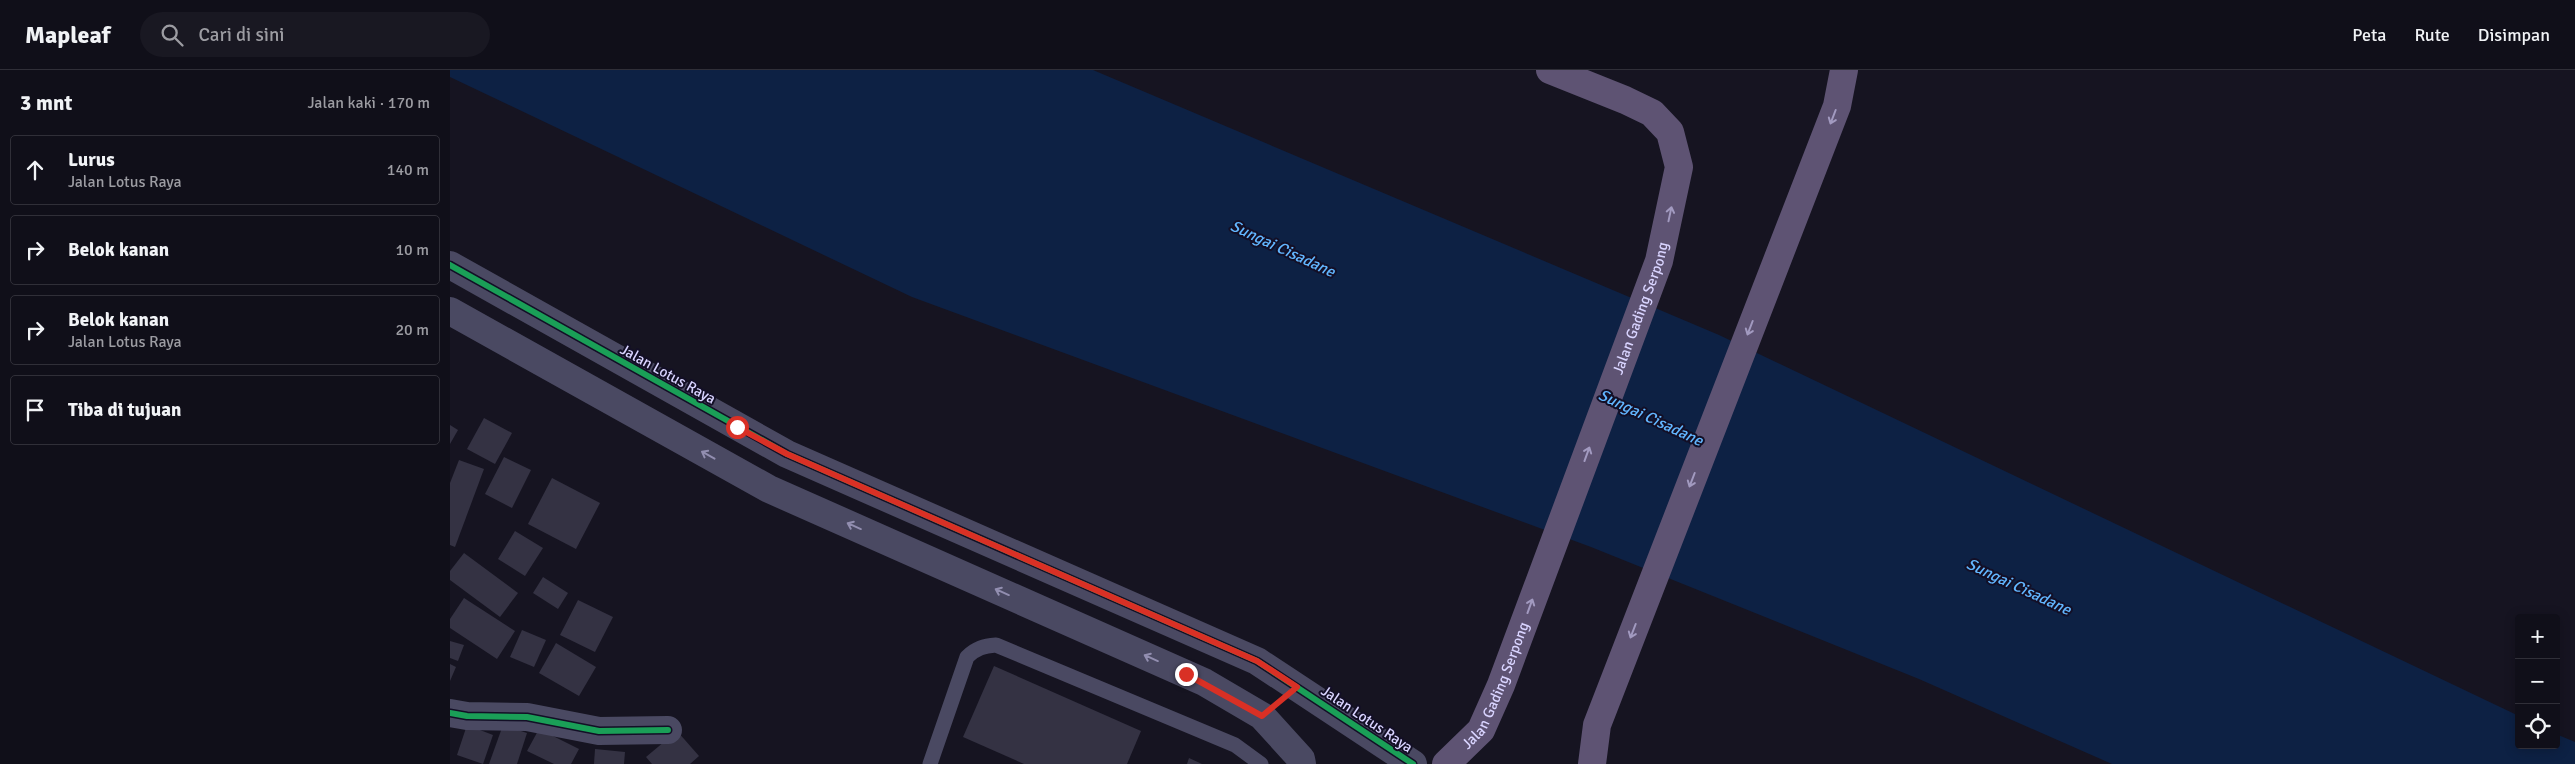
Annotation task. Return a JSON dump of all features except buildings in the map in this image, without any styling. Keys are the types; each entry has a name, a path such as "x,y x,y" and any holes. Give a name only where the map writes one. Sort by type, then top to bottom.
{"main road":[{"name":"Jalan Gading Serpong","path":"1446,764 1481,730 1501,685 1659,262 1679,167 1670,132 1652,113 1550,70"},
{"path":"1591,70 1625,100"},
{"path":"1592,764 1597,725 1837,106 1844,70"}],"street":[{"name":"Jalan Lotus Raya","path":"450,265 787,454 1257,661 1413,764"},
{"path":"450,311 769,488 1204,682 1262,716 1301,759 1302,764"},
{"path":"1262,716 1297,687"},
{"path":"450,713 467,716 528,717 599,731 668,730"}],"lane":[{"path":"930,764 967,656 973,650 983,646 996,645 1235,745 1261,764"}],"water":[{"name":"Sungai Cisadane","path":"450,70 1093,70 1719,335 2515,714 2515,749 2560,749 2560,736 2575,742 2575,764 2112,764 1919,679 1591,547 912,297 450,77"}],"cycle path":[{"path":"450,265 787,454 1257,661 1413,764"},
{"path":"450,713 467,716 527,717 599,731 668,730"}],"route":[{"path":"737,427 787,454 1257,661 1297,687 1262,716 1204,682 1186,674"}]}
